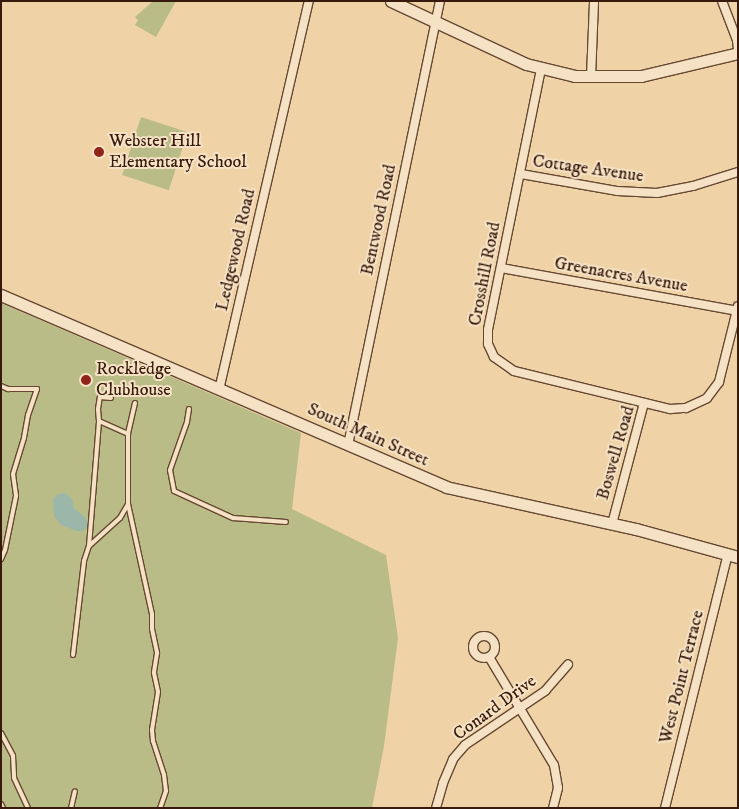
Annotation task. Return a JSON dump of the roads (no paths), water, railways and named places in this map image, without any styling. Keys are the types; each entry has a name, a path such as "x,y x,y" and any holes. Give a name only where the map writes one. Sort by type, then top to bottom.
{"main road":[{"path":"391,1 490,49 540,69 591,77 641,76 738,51"},
{"name":"South Main Street","path":"1,295 446,487 612,524 733,555"}],"street":[{"name":"Ledgewood Road","path":"220,390 309,1"},
{"name":"Bentwood Road","path":"348,445 440,1"},
{"path":"591,77 594,1"},
{"path":"722,1 738,51"},
{"name":"Crosshill Road","path":"540,69 488,337 490,351 499,362 514,371 644,403"},
{"name":"Cottage Avenue","path":"520,174 617,191 657,193 693,186 738,172"},
{"name":"Greenacres Avenue","path":"501,268 737,309"},
{"name":"Boswell Road","path":"612,524 644,403 678,409 693,406 707,398 714,391 722,375 737,309"},
{"name":"West Point Terrace","path":"665,808 733,555"},
{"path":"489,657 554,765 558,788 553,808"},
{"name":"Conard Drive","path":"436,808 442,783 459,752 473,738 545,691 568,665"}],"lane":[{"path":"1,386 8,389 37,389 28,415 24,438 13,474 16,496 5,550 1,559"},
{"path":"73,655 84,560 89,546 99,421 97,416 100,397 111,398"},
{"path":"135,403 128,434 128,504 152,614 152,629 157,653 154,673 158,692 152,741 164,774 166,791 160,808"},
{"path":"188,409 187,422 170,470 174,490 233,518 286,522"},
{"path":"99,421 128,434"},
{"path":"89,546 120,518 128,504"},
{"path":"1,733 14,756 14,778 28,808"},
{"path":"71,808 75,791"}],"place":[{"name":"Webster Hill Elementary School","path":"99,152"},
{"name":"Rockledge Clubhouse","path":"86,380"}]}
